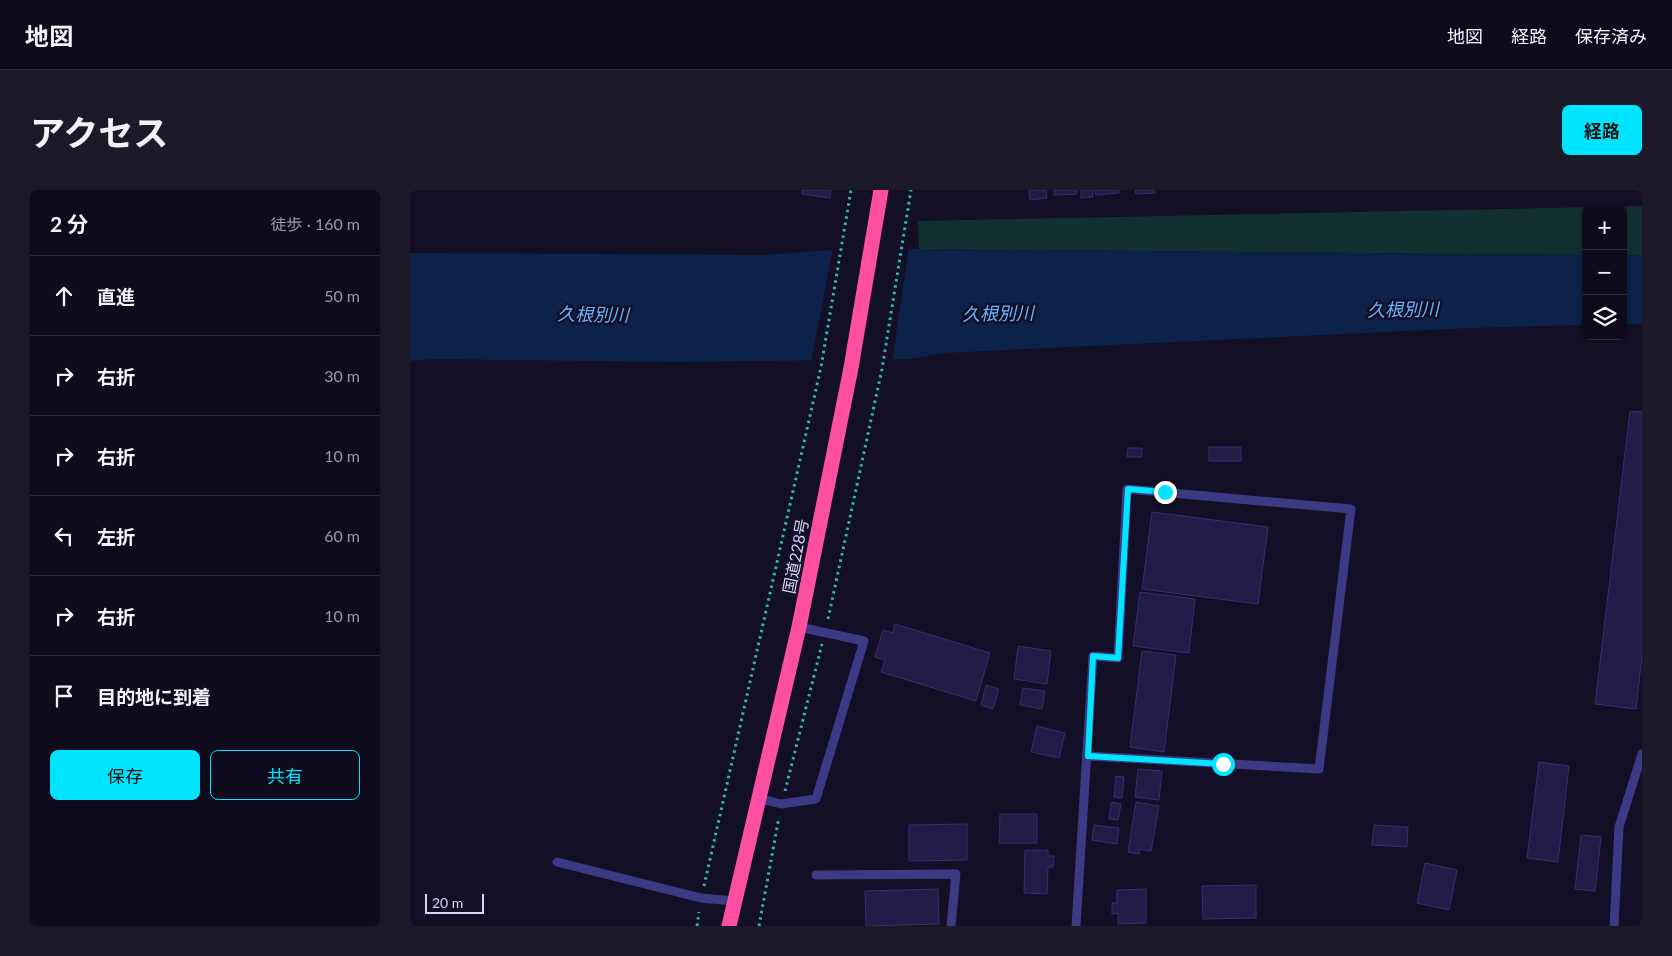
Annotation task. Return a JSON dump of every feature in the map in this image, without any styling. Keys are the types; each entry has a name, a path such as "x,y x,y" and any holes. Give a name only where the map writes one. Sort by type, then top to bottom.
{"highway":[{"name":"国道228号","path":"729,926 799,627 851,368 881,190"}],"lane":[{"path":"1076,926 1093,656 1118,658 1128,489 1351,509 1319,769 1088,756"},
{"path":"758,798 781,804 816,799 864,641 799,627"},
{"path":"1614,926 1619,828 1642,754"},
{"path":"557,862 701,898 734,901"},
{"path":"816,875 956,874 951,926"}],"path":[{"path":"697,926 701,898 822,367 851,190"},
{"path":"882,369 911,190"}],"green space":[{"path":"1627,206 1642,206 1642,255 1627,255"},
{"path":"1582,207 1582,255 919,249 918,221"}],"water":[{"name":"久根別川","path":"919,249 1582,255 1582,325 1470,328 944,353 910,359 676,362 433,359 410,361 410,253 765,255 830,250"},
{"path":"1627,255 1642,255 1642,324 1627,324"}],"pier":[{"path":"909,247 892,362 811,363 833,248"}],"building":[{"path":"802,190 831,190 830,198 802,194"},
{"path":"1029,190 1046,190 1047,198 1030,200"},
{"path":"1054,190 1077,190 1077,194 1054,195"},
{"path":"1081,190 1093,190 1093,197 1081,198"},
{"path":"1095,190 1119,190 1119,193 1096,195"},
{"path":"1135,190 1154,190 1155,193 1136,194"},
{"path":"1630,411 1642,412 1642,656 1636,709 1595,704"},
{"path":"1209,447 1241,447 1241,461 1209,461"},
{"path":"1128,448 1142,448 1142,457 1127,457"},
{"path":"1152,512 1268,527 1258,604 1142,589"},
{"path":"1140,592 1195,599 1189,653 1133,646"},
{"path":"895,624 990,653 976,701 881,672 885,660 875,657 883,630 893,633"},
{"path":"1018,646 1051,651 1047,684 1014,679"},
{"path":"1142,651 1176,655 1164,752 1130,747"},
{"path":"986,685 999,689 993,709 981,705"},
{"path":"1023,688 1045,691 1042,709 1020,705"},
{"path":"1037,726 1065,733 1059,758 1031,752"},
{"path":"1539,762 1569,766 1558,862 1527,858"},
{"path":"1138,769 1162,771 1159,800 1135,797"},
{"path":"1116,776 1124,777 1122,798 1114,797"},
{"path":"1111,802 1121,804 1118,820 1109,819"},
{"path":"1136,802 1159,806 1151,851 1140,849 1139,854 1128,852"},
{"path":"1000,814 1037,814 1037,843 999,843"},
{"path":"967,824 967,860 909,861 909,825"},
{"path":"1094,825 1119,828 1117,844 1092,840"},
{"path":"1374,825 1408,827 1407,847 1372,845"},
{"path":"1581,835 1601,837 1595,891 1575,889"},
{"path":"1025,850 1048,850 1048,856 1054,856 1053,867 1048,867 1047,894 1024,893"},
{"path":"1425,863 1457,870 1449,910 1417,903"},
{"path":"1256,885 1256,918 1203,919 1202,886"},
{"path":"938,889 939,924 866,926 865,891"},
{"path":"1146,889 1146,923 1118,924 1118,913 1112,914 1112,903 1117,903 1117,890"}],"route":[{"path":"1165,492 1128,489 1118,658 1093,656 1088,756 1223,764"}]}
